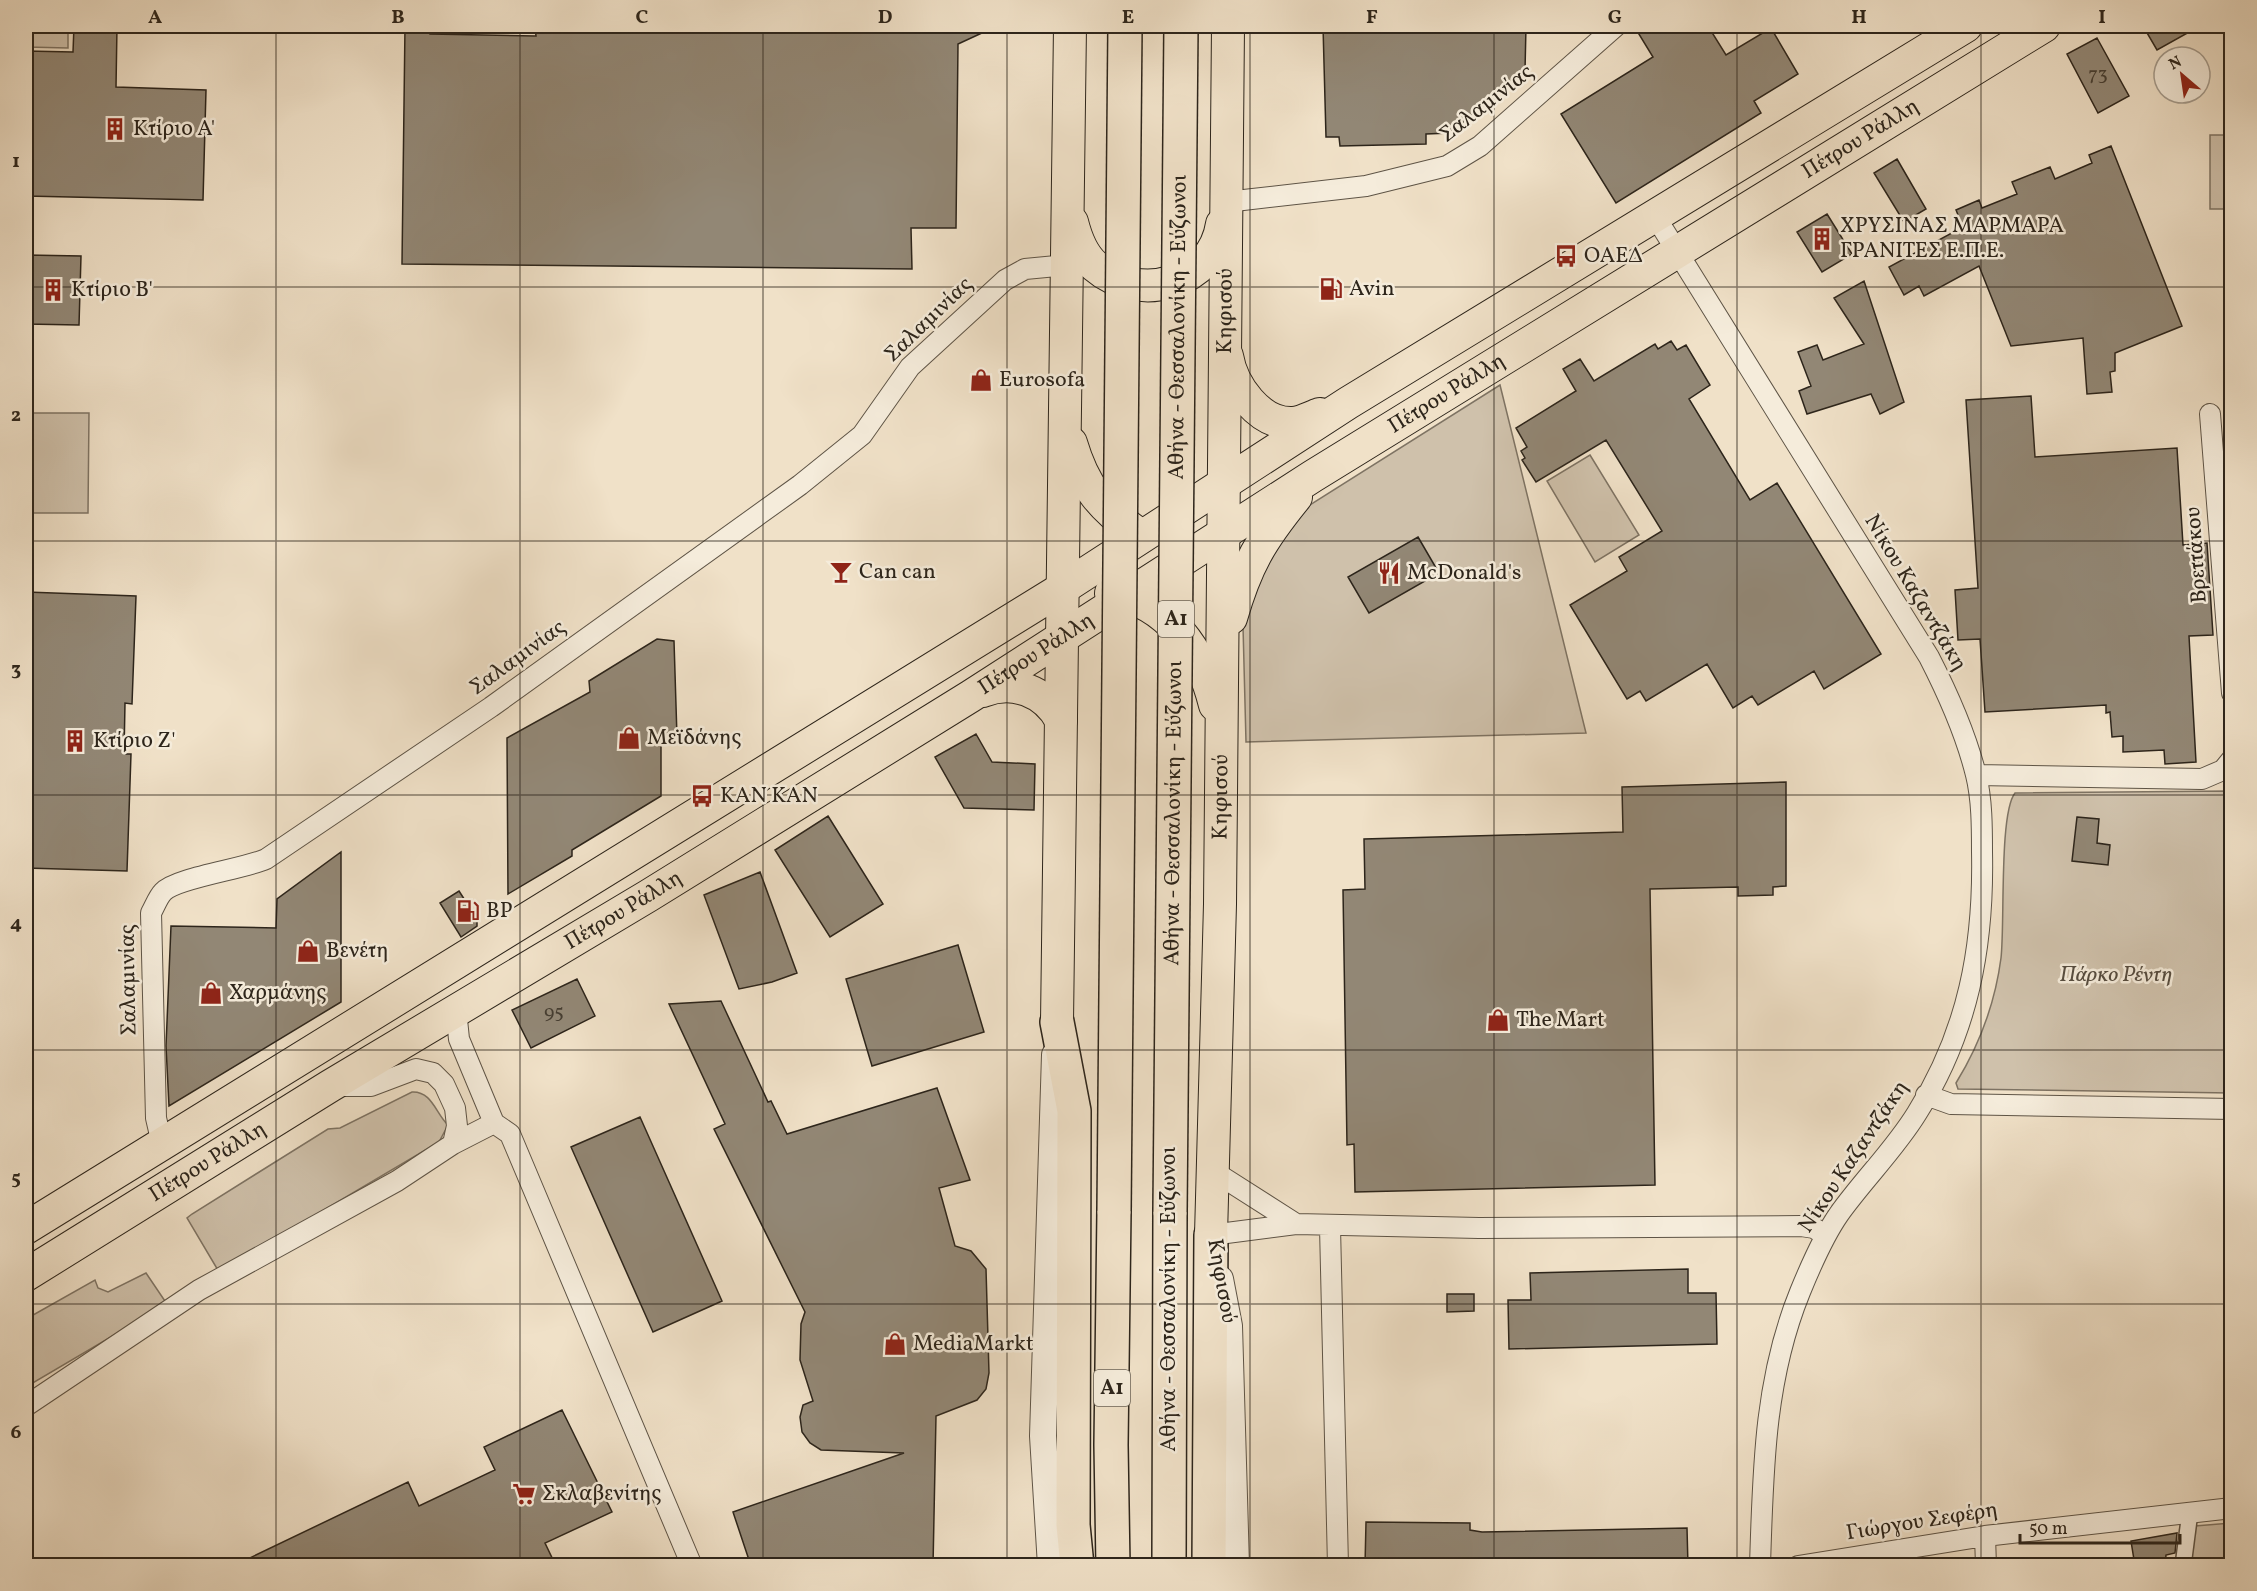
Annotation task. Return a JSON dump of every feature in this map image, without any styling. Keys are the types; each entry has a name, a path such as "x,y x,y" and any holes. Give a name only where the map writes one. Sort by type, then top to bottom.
{"highway":[{"name":"Α1","path":"1113,1566 1111,1445 1125,26"},
{"name":"Αθήνα - Θεσσαλονίκη - Εύζωνοι","path":"1169,1566 1181,26"},
{"path":"1057,1022 1074,1111 1073,1525 1077,1566"},
{"path":"1209,1566 1211,1235"}],"main road":[{"path":"1057,1022 1071,26"},
{"name":"Κηφισού","path":"1211,1235 1221,755 1228,26"},
{"name":"Πέτρου Ράλλη","path":"26,1228 1063,588 1348,403 1966,26"},
{"name":"Πέτρου Ράλλη","path":"26,1275 330,1086 623,911 1062,638 1313,476 2044,26"},
{"path":"1068,210 1077,240 1094,266 1120,282 1151,287 1181,279 1206,260 1221,233 1226,202"},
{"path":"1224,333 1228,360 1236,380 1250,402 1268,418 1295,423 1348,403"},
{"path":"1065,425 1076,461 1093,494 1117,519 1143,537 1192,543 1222,535"},
{"path":"1221,651 1240,585 1257,550 1313,476"},
{"path":"1063,588 1127,596 1156,609 1181,632 1212,691 1220,723 1221,755"},
{"path":"970,696 1007,685 1024,688 1042,697 1061,720"}],"street":[{"name":"Σαλαμινίας","path":"1226,202 1366,186 1395,181 1447,166 1480,146 1616,26"},
{"name":"Νίκου Καζαντζάκη","path":"1655,216 1929,657 1952,704 1977,775 1982,833 1980,937 1968,1002 1943,1063 1908,1126 1825,1235 1785,1332 1773,1381 1764,1462 1760,1566"},
{"name":"Σαλαμινίας","path":"162,1144 156,1118 151,913 163,891 185,881 249,867 266,860 491,707 800,485 862,435 910,367 1005,280 1025,269 1067,265"},
{"name":"Βρεττάκου","path":"2210,414 2232,693"},
{"path":"1977,775 2202,779 2223,770 2232,759"},
{"path":"456,1010 459,1039 494,1123 510,1134 692,1566"},
{"path":"1051,1566 1043,1436 1048,1224 1057,1022"},
{"path":"330,1086 370,1086 416,1069 433,1073 444,1084 455,1108 457,1126 453,1144"},
{"path":"1926,1095 1951,1104 2232,1109"},
{"path":"26,1406 199,1290 397,1181 453,1144 494,1123"},
{"path":"1213,1171 1296,1224"},
{"path":"1211,1235 1296,1224 1330,1227 1801,1226 1814,1228 1825,1235"},
{"path":"1330,1227 1338,1566"},
{"name":"Κηφισού","path":"1211,1235 1229,1326 1236,1566"},
{"name":"Γιώργου Σεφέρη","path":"1798,1566 1986,1536 2232,1508"},
{"path":"2183,1566 2190,1512"},
{"path":"1986,1536 1986,1566"}],"green space":[{"path":"26,26 68,26 68,48 26,47"},
{"path":"2210,135 2231,135 2231,209 2210,209"},
{"path":"1500,385 1586,733 1246,742 1243,626 1257,579 1294,515"},
{"path":"28,413 89,413 88,513 28,513"},
{"path":"1590,455 1639,535 1595,562 1547,481"},
{"name":"Πάρκο Ρέντη","path":"2231,791 2231,1093 1958,1089 1956,1083 1985,1023 1995,991 2001,958 2007,822 2010,804 2015,793"},
{"path":"412,1092 429,1099 448,1125 439,1142 219,1272 187,1218 328,1129 340,1128"},
{"path":"146,1273 167,1304 26,1387 26,1319 95,1280 98,1288 108,1292"},
{"path":"2231,1523 2231,1565 2188,1566 2195,1526"}],"building":[{"name":"Κτίριο Α'","path":"74,26 117,26 116,87 206,90 203,200 26,196 26,51 73,52"},
{"path":"405,26 430,26 430,34 536,36 535,26 997,26 958,44 956,228 911,228 912,269 402,264"},
{"path":"1323,26 1526,26 1525,71 1450,133 1426,134 1426,144 1340,146 1339,137 1326,137"},
{"path":"1634,26 1708,26 1726,55 1771,28 1798,74 1754,101 1761,113 1616,203 1561,114 1653,57"},
{"path":"2143,26 2200,26 2166,45 2154,45"},
{"path":"2097,38 2129,96 2098,113 2067,54"},
{"path":"2111,146 2182,326 2115,353 2115,371 2110,372 2112,392 2087,394 2083,338 2011,346 1979,266 1924,296 1919,286 1904,295 1889,267 1963,227 1956,210 1979,200 1982,208 2017,194 2012,182 2050,167 2055,179 2092,163 2089,155"},
{"path":"1897,159 1926,209 1904,222 1874,173"},
{"name":"ΧΡΥΣΙΝΑΣ ΜΑΡΜΑΡΑ ΓΡΑΝΙΤΕΣ Ε.Π.Ε.","path":"1827,214 1852,254 1822,272 1797,232"},
{"name":"Κτίριο Β'","path":"26,255 81,256 79,325 26,324"},
{"path":"1864,281 1904,402 1880,414 1871,394 1807,414 1799,391 1811,386 1798,352 1817,345 1823,360 1864,344 1834,298"},
{"path":"1671,341 1677,350 1686,345 1710,385 1689,399 1750,500 1777,483 1881,654 1824,689 1814,671 1758,705 1752,696 1733,708 1707,664 1646,701 1640,691 1627,699 1570,605 1627,571 1619,557 1662,531 1606,440 1536,482 1522,460 1525,458 1521,451 1527,447 1516,428 1576,391 1563,369 1580,359 1594,381 1655,344 1658,349"},
{"path":"2031,396 2035,457 2177,448 2183,545 2207,543 2213,635 2189,636 2196,762 2165,764 2164,750 2123,752 2123,736 2112,737 2110,712 2106,713 2106,705 1985,712 1980,639 1958,640 1955,590 1978,588 1966,400"},
{"path":"1418,537 1439,573 1369,613 1348,577"},
{"name":"Κτίριο Ζ'","path":"26,592 136,596 132,704 125,703 124,754 131,754 127,871 26,868"},
{"path":"657,639 674,641 677,737 661,739 661,796 572,850 572,856 508,894 507,738 590,692 589,681"},
{"path":"976,734 992,762 1035,764 1034,810 964,808 935,757"},
{"name":"The Mart","path":"1786,782 1786,886 1773,887 1773,895 1738,896 1738,887 1650,889 1655,1185 1355,1192 1354,1144 1347,1145 1343,890 1365,889 1364,839 1623,832 1622,787"},
{"path":"828,816 883,904 830,937 775,850"},
{"path":"2077,817 2099,819 2097,843 2110,845 2108,865 2072,861"},
{"path":"341,852 341,1002 169,1106 166,1046 171,926 276,928 277,899"},
{"path":"760,872 797,973 772,982 739,989 704,895"},
{"path":"459,891 477,919 477,926 461,937 440,903"},
{"path":"958,945 984,1032 872,1066 846,979"},
{"path":"577,979 595,1016 531,1048 512,1010"},
{"path":"721,1001 768,1102 771,1101 787,1134 937,1088 970,1180 939,1188 955,1246 971,1251 986,1269 989,1373 986,1389 977,1400 936,1416 933,1566 751,1566 733,1512 904,1453 821,1450 810,1443 802,1432 800,1417 803,1405 813,1401 800,1360 801,1324 805,1312 714,1129 725,1124 669,1004"},
{"path":"640,1117 722,1301 653,1332 571,1147"},
{"path":"1688,1269 1688,1293 1716,1293 1717,1344 1509,1349 1508,1300 1531,1300 1530,1273"},
{"path":"1447,1294 1474,1294 1474,1311 1447,1312"},
{"name":"Σκλαβενίτης","path":"562,1410 612,1512 545,1543 556,1566 233,1566 408,1482 419,1506 495,1470 484,1447"},
{"path":"1366,1522 1470,1523 1470,1530 1482,1532 1687,1528 1688,1566 1365,1566"},
{"path":"2177,1533 2175,1553 2166,1555 2165,1566 2135,1566 2131,1541"}],"place":[{"name":"Κτίριο Α'","path":"115,129"},
{"name":"ΧΡΥΣΙΝΑΣ ΜΑΡΜΑΡΑ ΓΡΑΝΙΤΕΣ Ε.Π.Ε.","path":"1822,239"},
{"name":"ΟΑΕΔ","path":"1566,256"},
{"name":"Avin","path":"1331,289"},
{"name":"Κτίριο Β'","path":"53,290"},
{"name":"Eurosofa","path":"981,380"},
{"name":"Can can","path":"841,572"},
{"name":"McDonald's","path":"1389,573"},
{"name":"Μεϊδάνης","path":"629,738"},
{"name":"Κτίριο Ζ'","path":"75,741"},
{"name":"ΚΑΝ ΚΑΝ","path":"702,796"},
{"name":"BP","path":"468,911"},
{"name":"Βενέτη","path":"308,951"},
{"name":"Χαρμάνης","path":"211,993"},
{"name":"The Mart","path":"1498,1020"},
{"name":"MediaMarkt","path":"895,1344"},
{"name":"Σκλαβενίτης","path":"524,1494"}]}
